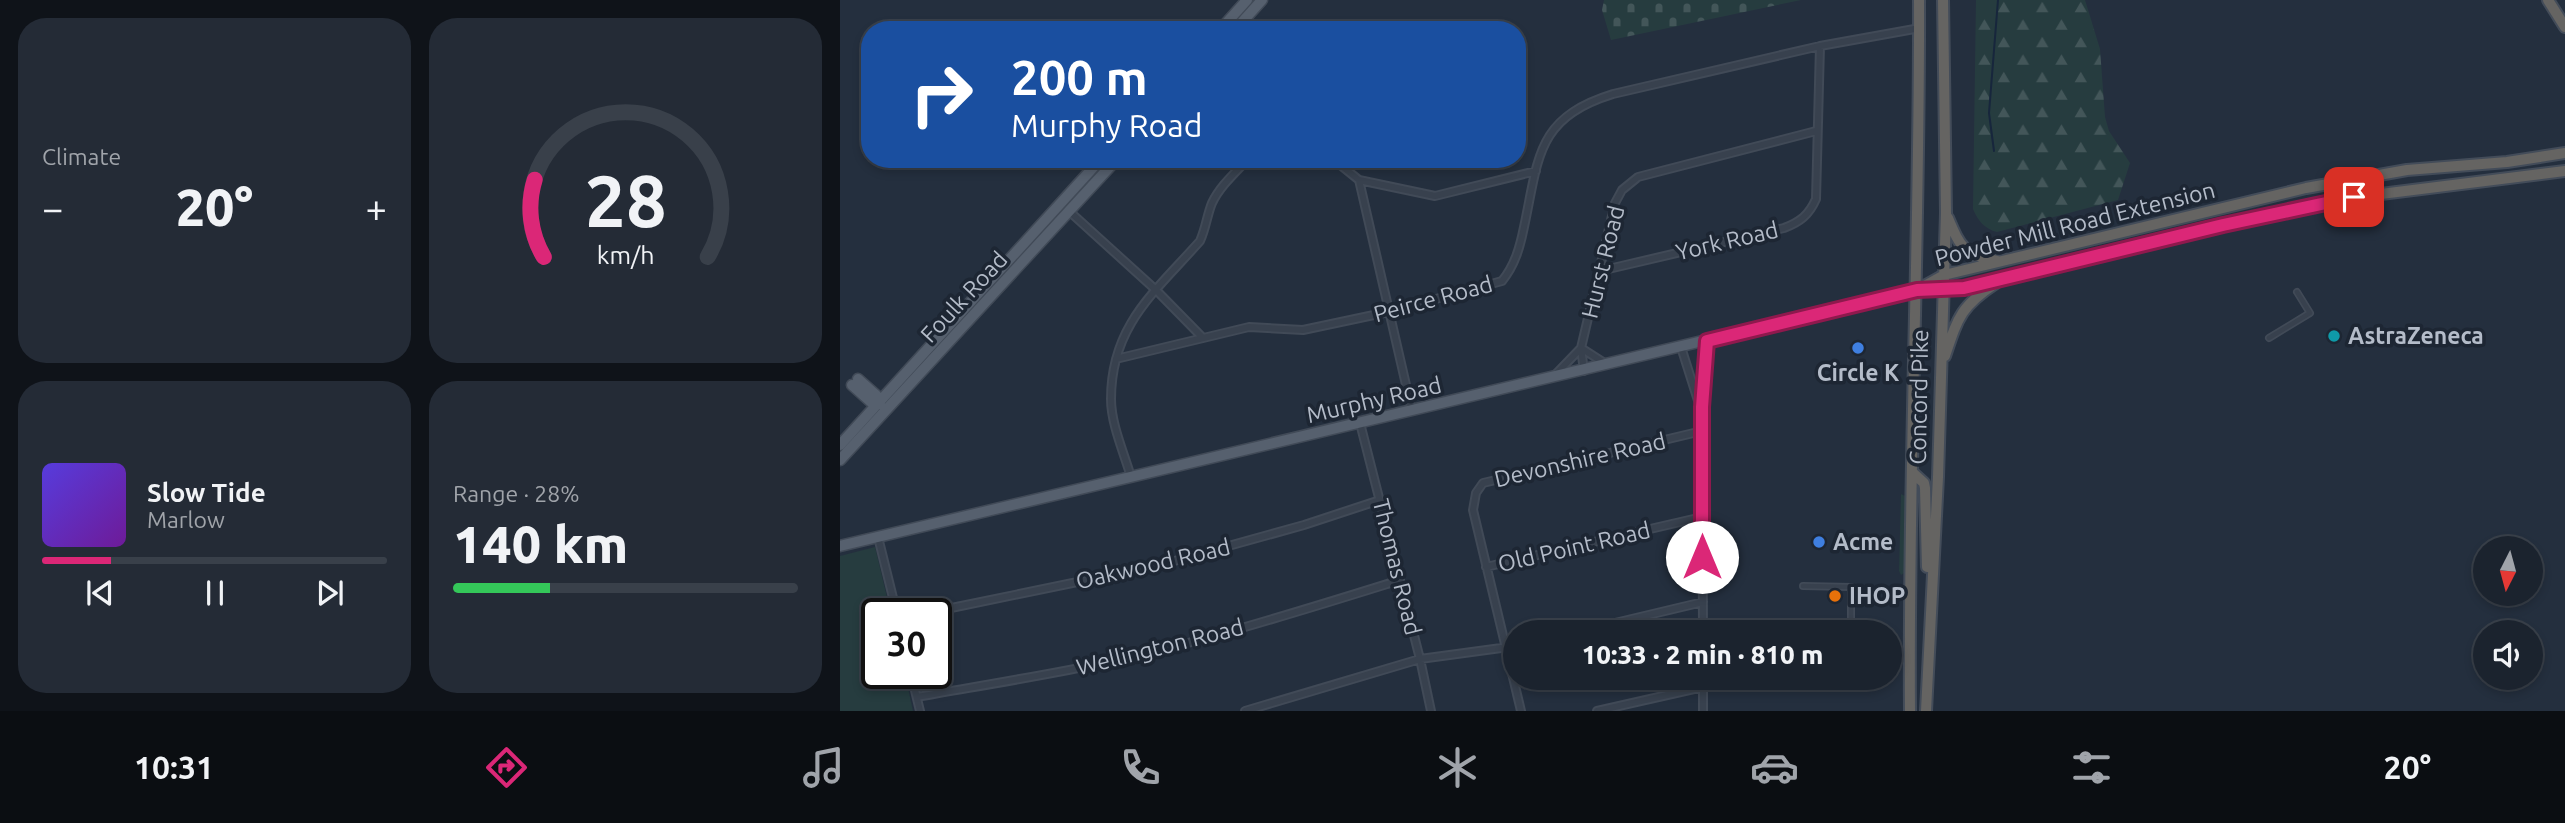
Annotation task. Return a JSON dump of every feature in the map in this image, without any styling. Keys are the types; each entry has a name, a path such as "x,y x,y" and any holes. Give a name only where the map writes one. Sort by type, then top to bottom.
{"highway":[{"name":"Concord Pike","path":"1910,711 1919,0"},
{"name":"Concord Pike","path":"1926,711 1938,477 1946,213 1943,0"},
{"path":"2548,0 2565,27"},
{"name":"Powder Mill Road Extension","path":"1917,290 1944,275 2306,188 2407,170 2507,162 2565,153"},
{"name":"Powder Mill Road Extension","path":"1917,290 1943,290 2003,279 2333,200 2565,172"},
{"path":"1946,213 1958,242 1966,251 2000,262"},
{"path":"1941,368 1956,324 1966,306 1978,294 2003,279"},
{"path":"1913,473 1924,483 1925,488 1930,611"}],"main road":[{"path":"1228,21 1247,0"},
{"path":"1243,21 1262,0"},
{"name":"Foulk Road","path":"840,460 880,405 1093,168"},
{"name":"Foulk Road","path":"840,445 1070,212 1109,168"},
{"name":"Murphy Road","path":"840,546 1917,290"},
{"path":"855,382 871,402 880,405"}],"street":[{"name":"Peirce Road","path":"1116,359 1258,327 1303,330 1388,312 1502,281 1511,270 1520,244 1543,149 1554,128 1569,113 1589,102 1820,46 1920,28"},
{"name":"York Road","path":"1600,271 1795,224 1812,209 1816,198 1820,46"},
{"name":"Hurst Road","path":"1584,370 1581,348 1604,245 1615,203 1622,190 1638,177 1816,131"},
{"path":"1131,477 1111,401 1116,359 1131,319 1200,241 1207,228 1211,205 1220,190 1240,168"},
{"path":"1344,168 1359,180 1434,196 1536,171"},
{"path":"1359,180 1412,411"},
{"path":"1070,212 1156,290 1203,338"},
{"path":"2269,338 2309,313 2297,292"},
{"path":"1703,620 1702,412 1707,341"},
{"path":"1681,347 1702,412"},
{"path":"1552,378 1581,348 1607,365"},
{"name":"Thomas Road","path":"1360,423 1431,711"},
{"name":"Devonshire Road","path":"1503,637 1473,510 1476,493 1483,483 1702,431"},
{"name":"Oakwood Road","path":"952,608 1160,565 1304,525 1380,500"},
{"name":"Old Point Road","path":"1486,567 1702,517"},
{"path":"878,537 893,598"},
{"name":"Wellington Road","path":"917,697 1167,649 1400,580"},
{"path":"1803,586 1851,587 1851,620"},
{"path":"1627,620 1703,602"},
{"path":"1245,711 1420,659 1503,649"},
{"path":"915,689 920,711"},
{"name":"Devonshire Road","path":"1516,690 1521,711"},
{"path":"1597,711 1690,690"},
{"path":"1703,690 1703,711"}],"green space":[{"path":"1604,0 1801,0 1611,40 1602,10"},
{"path":"1976,0 2085,0 2100,49 2105,117 2109,131 2130,163 2118,200 1997,232 1985,227 1980,221 1973,209"},
{"path":"1901,494 1905,496 1904,573 1901,575 1899,571"},
{"path":"875,547 887,598 861,598 861,689 908,689 913,711 840,711 840,556"}],"waterway":[{"path":"1994,151 1989,113 1998,0"}],"place":[{"name":"AstraZeneca","path":"2334,336"},
{"name":"Circle K","path":"1858,348"},
{"name":"Acme","path":"1819,542"},
{"name":"IHOP","path":"1835,596"}],"route":[{"path":"1702,557 1702,407 1707,341 1917,290 1964,288 2223,225 2354,197"}]}
